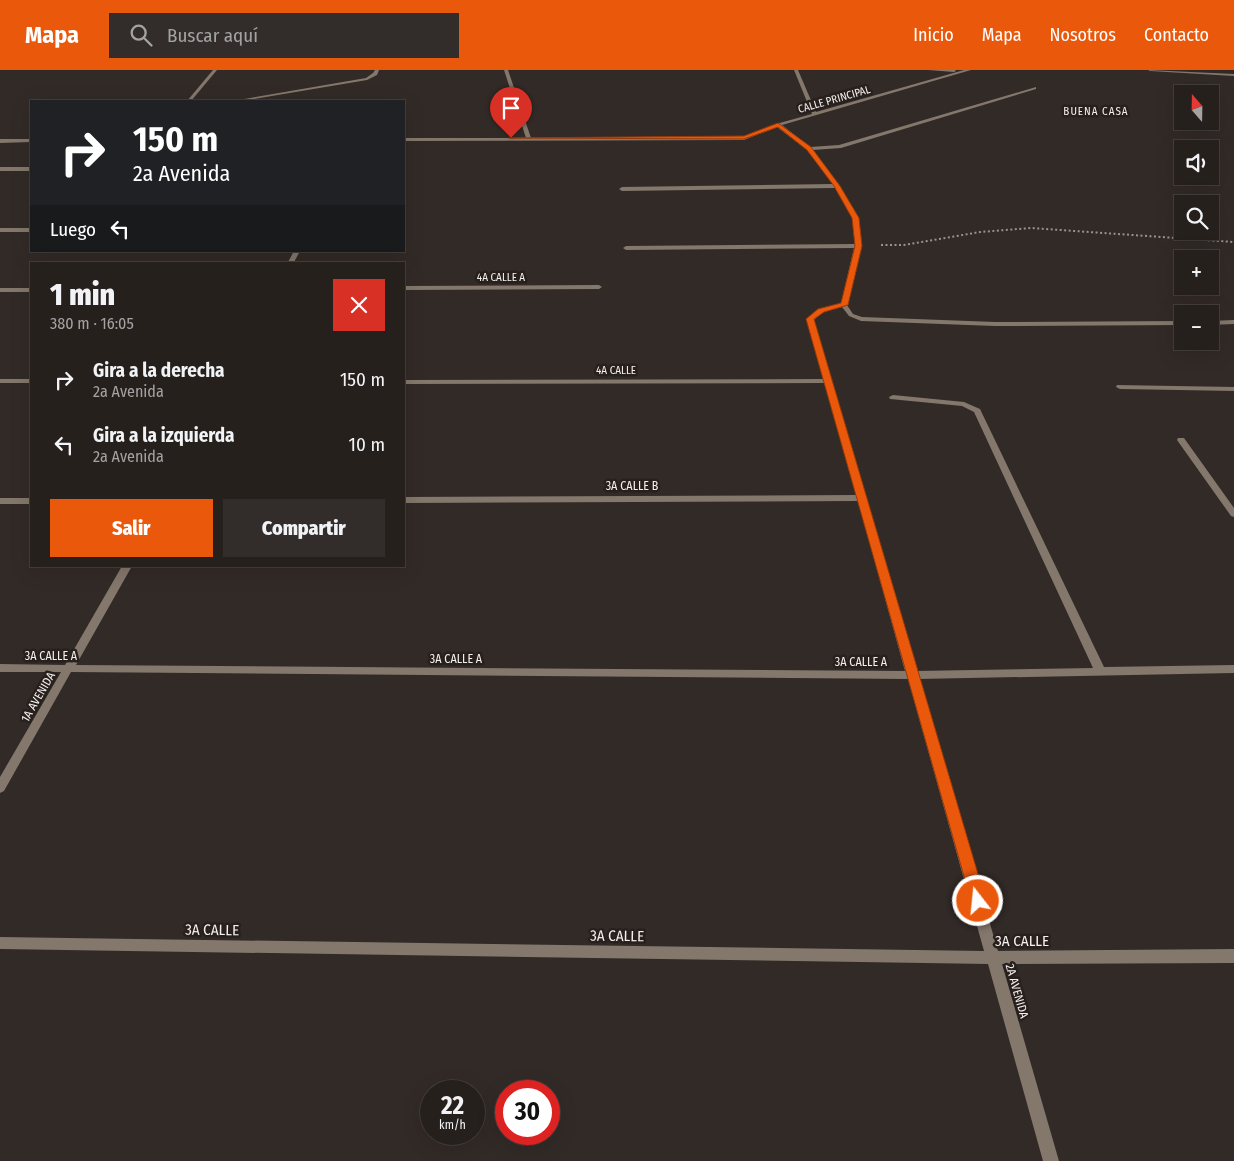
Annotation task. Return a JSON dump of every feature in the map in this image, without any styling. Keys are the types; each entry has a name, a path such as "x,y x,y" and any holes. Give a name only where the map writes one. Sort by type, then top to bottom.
{"street":[{"path":"190,100 215,70"},
{"path":"241,100 367,79 375,74 377,70"},
{"path":"506,70 529,138"},
{"path":"796,70 815,114"},
{"path":"930,70 962,72"},
{"name":"CALLE PRINCIPAL","path":"405,140 744,138 778,125 969,70"},
{"path":"1150,70 1199,71 1234,75"},
{"path":"809,149 839,147 1034,88"},
{"path":"778,125 809,149 837,186 855,218 858,246 844,305 851,315 861,319 1005,324 1174,323"},
{"path":"0,141 30,141"},
{"path":"0,169 30,169"},
{"path":"622,189 837,186"},
{"path":"0,230 30,230"},
{"path":"626,248 858,246"},
{"name":"4A CALLE A","path":"405,288 599,287"},
{"path":"0,290 30,290"},
{"name":"2A AVENIDA","path":"844,305 821,310 810,319 995,958 1051,1161"},
{"path":"1219,322 1234,322"},
{"path":"0,381 30,381"},
{"name":"4A CALLE","path":"405,382 828,381"},
{"path":"1120,387 1234,389"},
{"path":"893,397 964,404 977,411 1100,671"},
{"path":"1181,440 1234,514"},
{"name":"3A CALLE B","path":"405,500 861,498"},
{"path":"0,501 30,501"},
{"name":"1A AVENIDA","path":"0,788 125,567"},
{"name":"3A CALLE A","path":"0,668 912,675 1234,668"},
{"name":"3A CALLE","path":"0,944 995,958 1234,956"}],"path":[{"path":"858,246 904,245 980,232 1031,228 1234,242"}],"district":[{"name":"BUENA CASA","path":"1096,111"}],"route":[{"path":"511,138 744,138 778,125 809,149 837,186 855,218 858,246 844,305 821,310 810,319 978,901"}]}
